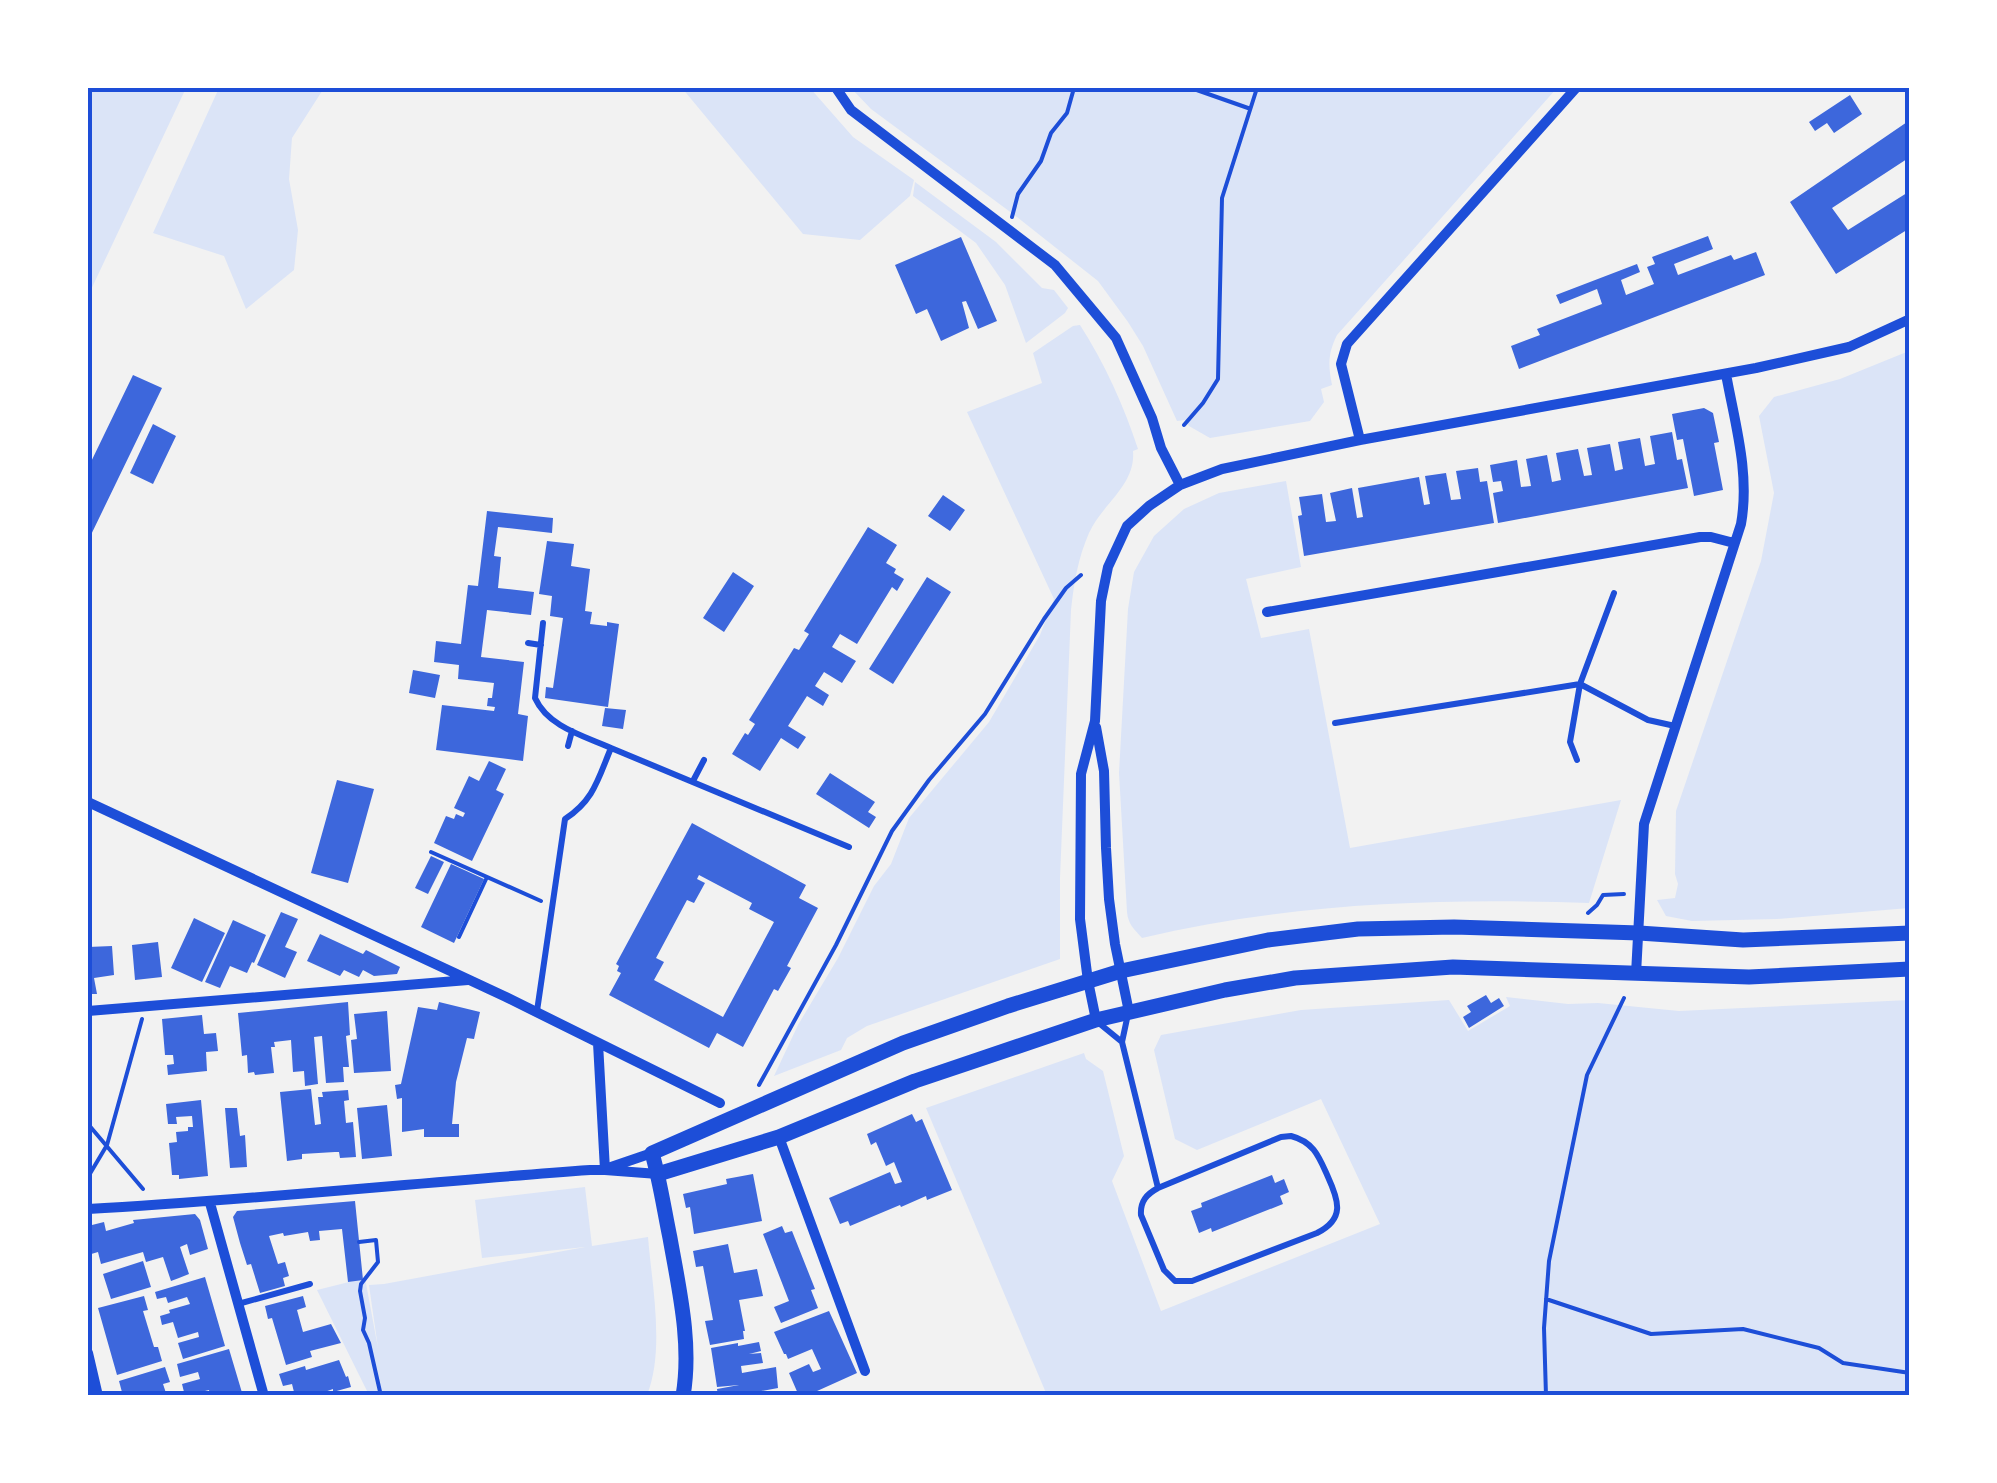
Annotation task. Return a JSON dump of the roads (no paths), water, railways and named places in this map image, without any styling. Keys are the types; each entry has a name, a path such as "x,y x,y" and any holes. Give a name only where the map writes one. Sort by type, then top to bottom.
{"street":[{"path":"836,88 851,110 1054,265 1116,338 1180,485"},
{"path":"1360,440 1340,364 1347,344 1576,88"},
{"path":"1096,1020 1080,919 1081,774 1095,721 1100,601 1108,568 1127,526 1149,506 1180,485 1222,469 1850,347 1910,319"},
{"path":"1636,974 1644,824 1741,524 1745,492 1742,462 1726,374"},
{"path":"1267,612 1700,537 1734,544"},
{"path":"1095,721 1104,770 1108,882 1115,944 1129,1012"},
{"path":"88,802 469,980 720,1103"},
{"path":"606,1170 903,1043 1008,1006 1121,970 1268,940 1358,929 1454,927 1743,940 1910,933"},
{"path":"88,1210 606,1170 658,1174 780,1137 915,1081 1096,1020 1225,990 1332,974 1452,967 1750,976 1910,969"},
{"path":"88,1011 469,980"},
{"path":"598,1043 606,1170"},
{"path":"780,1137 865,1370"},
{"path":"652,1153 683,1319 683,1396"},
{"path":"210,1203 264,1396"},
{"path":"88,1354 98,1396"}],"lane":[{"path":"1577,760 1570,742 1580,684 1614,593"},
{"path":"543,624 535,698 553,721 850,847"},
{"path":"528,643 541,645"},
{"path":"1336,724 1580,684 1648,720 1675,726"},
{"path":"568,746 572,731"},
{"path":"537,1013 565,820 584,806 611,748"},
{"path":"693,782 704,760"},
{"path":"1129,1012 1122,1042 1158,1188"},
{"path":"1096,1020 1122,1042"},
{"path":"1291,1136 1301,1138 1316,1150 1335,1193 1337,1214 1327,1228 1183,1283 1164,1270 1141,1215 1145,1197 1158,1188 1291,1136"},
{"path":"238,1304 310,1284"}]}
